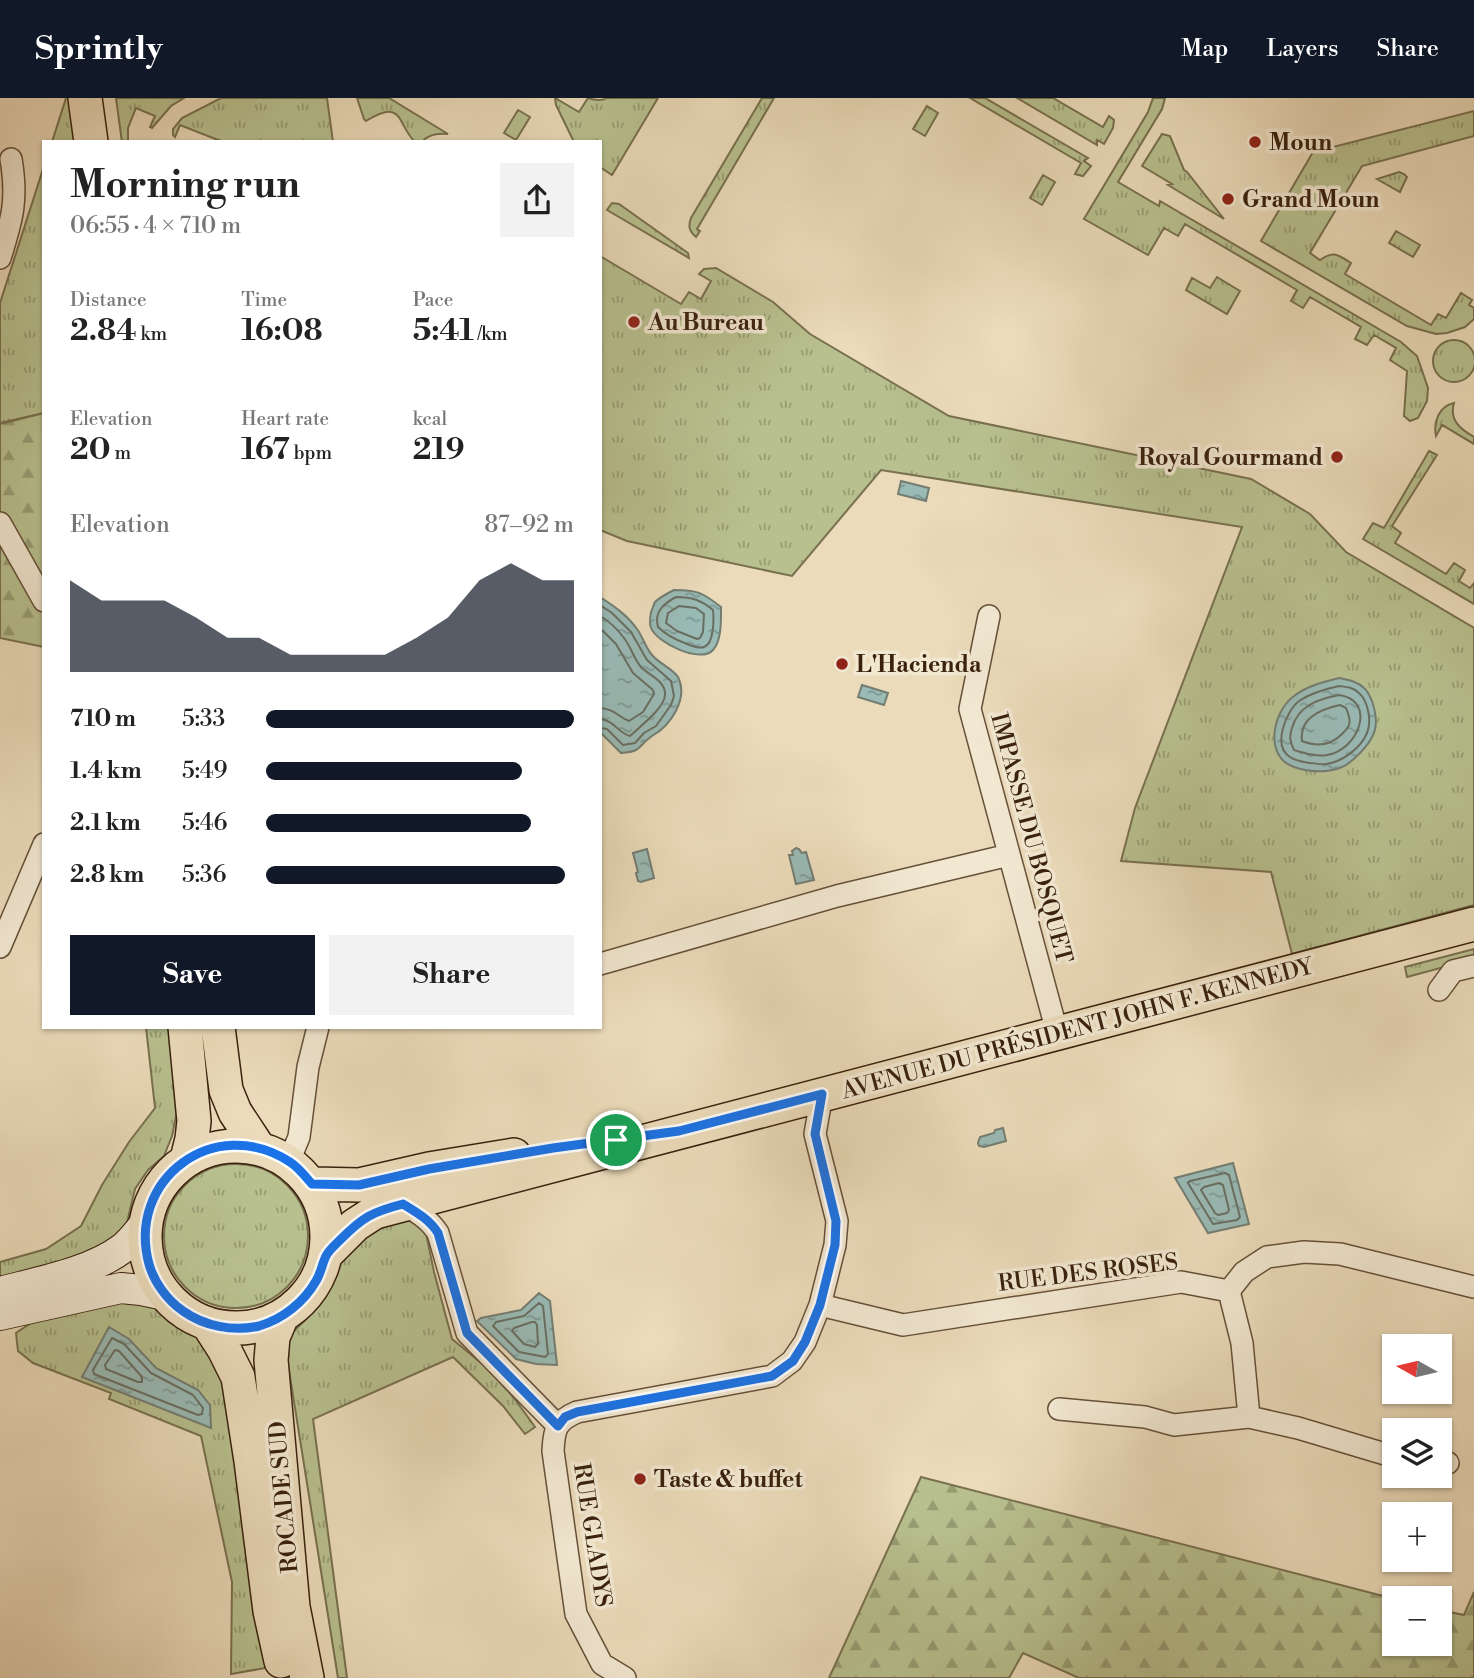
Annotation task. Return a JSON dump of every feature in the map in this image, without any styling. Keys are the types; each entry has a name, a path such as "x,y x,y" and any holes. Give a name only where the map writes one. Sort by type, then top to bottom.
{"main road":[{"path":"85,98 91,140"},
{"name":"AVENUE DU PRÉSIDENT JOHN F. KENNEDY","path":"326,1254 355,1225 375,1212 1474,924"},
{"path":"185,1029 194,1121 187,1159"},
{"path":"218,1029 226,1090 235,1112 258,1147"},
{"name":"AVENUE DU PRÉSIDENT JOHN F. KENNEDY","path":"301,1173 359,1185 429,1169 553,1148 679,1131"},
{"path":"233,1144 258,1147 301,1173 323,1206 328,1230 326,1254 318,1279 302,1300 282,1316 258,1326 233,1328 208,1324 177,1307 165,1295 152,1273 145,1249 145,1224 152,1199 167,1176 187,1159 209,1149 233,1144"},
{"path":"0,1292 100,1263 124,1247 145,1224"},
{"path":"0,1315 121,1288 165,1295"},
{"name":"ROCADE SUD","path":"282,1316 273,1337 271,1360 293,1607 307,1678"},
{"name":"ROCADE SUD","path":"208,1324 225,1349 238,1377 270,1611 285,1678"}],"street":[{"path":"0,258 14,210 11,159"},
{"path":"0,523 42,597"},
{"name":"IMPASSE DU BOSQUET","path":"989,616 970,709 1057,1032"},
{"path":"0,947 42,849"},
{"path":"602,963 836,896 1009,855"},
{"path":"1439,990 1452,971 1474,966"},
{"path":"301,1173 299,1137 318,1029"},
{"path":"403,1204 424,1217 438,1233 467,1333 558,1426 565,1417 577,1412 772,1376 793,1361 805,1342 820,1305 835,1245 836,1221 815,1134 822,1094"},
{"path":"1249,1417 1242,1343 1229,1291 1244,1272 1267,1257 1304,1252 1340,1254 1474,1287"},
{"name":"RUE DES ROSES","path":"820,1305 903,1325 1181,1282 1229,1291"},
{"path":"1059,1409 1144,1417 1174,1426 1249,1417 1298,1428 1382,1453"},
{"name":"RUE GLADYS","path":"558,1426 553,1451 576,1614 602,1664 625,1678"}],"green space":[{"path":"66,98 72,98 78,140 53,140"},
{"path":"116,98 184,98 171,106 152,128 150,127 155,116 136,108 128,128 128,140 122,140"},
{"path":"221,98 327,98 333,140 218,140 180,125 175,137 173,129 182,118"},
{"path":"357,98 389,98 448,134 413,140 398,116 393,113 387,112 366,121"},
{"path":"555,98 579,112 588,98 658,98 612,175 602,168 602,140 573,140"},
{"path":"762,98 774,98 697,229 700,231 696,237 690,228 691,218"},
{"path":"970,98 985,98 1088,158 1084,161 1091,166 1083,176 1075,174 1081,163"},
{"path":"1017,98 1053,98 1103,127 1109,116 1114,120 1113,128 1104,144 1097,140 1097,145"},
{"path":"1153,98 1165,98 1162,109 1118,182 1159,206 1160,201 1401,342 1417,356 1428,388 1427,401 1418,418 1410,421 1404,416 1407,371 1390,360 1396,348 1374,335 1367,345 1355,339 1361,327 1310,297 1303,308 1291,301 1297,290 1185,224 1178,236 1164,228 1148,255 1084,219 1148,112"},
{"path":"927,106 938,113 925,136 913,129"},
{"path":"518,110 530,117 516,140 504,133"},
{"path":"1474,111 1474,136 1362,166 1310,253 1320,260 1333,254 1343,258 1351,263 1345,274 1431,325 1438,314 1446,318 1461,293 1472,300 1469,305 1474,308 1474,319 1465,327 1436,334 1407,326 1261,241 1313,152"},
{"path":"1162,134 1170,136 1184,170 1224,219 1142,166"},
{"path":"42,172 42,413 0,423 0,303"},
{"path":"1399,172 1407,177 1400,192 1377,179"},
{"path":"1043,175 1055,182 1042,205 1030,198"},
{"path":"612,203 619,204 688,253 689,258 607,210"},
{"path":"1396,231 1420,245 1413,257 1389,243"},
{"path":"602,257 681,304 689,292 701,299 711,281 699,274 704,269 716,268 773,302 810,334 949,416 1251,479 1310,514 1346,552 1474,628 1474,905 1292,954 1271,872 1121,861 1135,808 1242,527 881,470 792,576 627,541 602,531"},
{"path":"1217,277 1240,291 1227,314 1186,290 1192,278 1210,288"},
{"path":"1454,340 1469,346 1475,361 1469,376 1454,382 1439,376 1433,361 1439,346"},
{"path":"1454,403 1454,419 1474,437 1474,444 1442,425 1436,436 1438,415 1444,407"},
{"path":"42,414 42,647 0,638 0,424"},
{"path":"1429,451 1437,455 1392,526 1401,533 1395,543 1446,574 1454,563 1465,570 1459,581 1470,588 1474,583 1474,604 1363,539 1373,523 1384,528"},
{"path":"1474,949 1474,959 1407,977 1405,967"},
{"path":"146,1029 173,1029 180,1097 172,1136 164,1156 148,1170 135,1189 125,1231 101,1251 0,1279 0,1262 46,1249 81,1226 102,1185 129,1142 155,1108"},
{"path":"236,1164 264,1169 287,1185 303,1208 308,1236 303,1264 287,1287 264,1303 236,1308 208,1303 185,1287 169,1264 164,1236 169,1208 185,1185 208,1169"},
{"path":"408,1215 426,1233 452,1339 486,1367 535,1427 525,1434 503,1406 453,1357 313,1419 347,1678 338,1678 288,1364 289,1336 327,1294 342,1258 358,1232"},
{"path":"134,1302 161,1310 178,1323 204,1336 225,1379 271,1667 231,1674 232,1582 201,1436 109,1399 111,1393 33,1363 18,1351 16,1333 34,1321 108,1303"},
{"path":"921,1477 1382,1596 1382,1656 1452,1656 1452,1612 1464,1615 1474,1592 1474,1678 1079,1678 1023,1653 1009,1678 829,1678"}],"water":[{"path":"901,481 929,488 926,501 898,494"},
{"path":"674,590 699,593 721,607 718,641 707,654 699,655 680,650 662,640 651,628 650,616 655,602"},
{"path":"602,598 629,619 651,653 676,674 681,685 676,711 665,726 639,748 621,753 602,734"},
{"path":"1339,678 1358,684 1370,696 1376,717 1373,736 1351,762 1336,769 1306,770 1284,762 1278,754 1274,734 1280,712 1286,703 1304,690"},
{"path":"862,685 888,693 884,705 858,697"},
{"path":"796,848 802,853 806,852 814,880 796,884 789,855 793,855 792,851"},
{"path":"647,849 654,878 641,882 638,881 633,853"},
{"path":"1003,1128 1006,1141 979,1146 980,1137"},
{"path":"1233,1163 1249,1224 1208,1233 1175,1178"},
{"path":"539,1293 550,1301 557,1365 516,1359 477,1321 521,1310"},
{"path":"109,1327 129,1339 156,1368 198,1390 210,1405 211,1428 82,1377"}],"place":[{"name":"Moun","path":"1255,142"},
{"name":"Grand Moun","path":"1228,199"},
{"name":"Au Bureau","path":"634,322"},
{"name":"Royal Gourmand","path":"1337,457"},
{"name":"L'Hacienda","path":"842,664"},
{"name":"Taste & buffet","path":"640,1479"}],"route":[{"path":"822,1094 815,1134 836,1221 835,1245 820,1305 805,1342 793,1361 783,1369 772,1376 577,1412 565,1417 558,1426 467,1333 438,1233 424,1217 403,1204 375,1212 355,1225 326,1254 318,1279 302,1300 282,1316 258,1326 233,1328 208,1324 177,1307 165,1295 152,1273 145,1249 145,1224 152,1199 167,1176 187,1159 209,1149 233,1144 258,1147 289,1161 312,1184 339,1186 359,1185 429,1169 553,1148 616,1140 679,1131 822,1094"}]}
